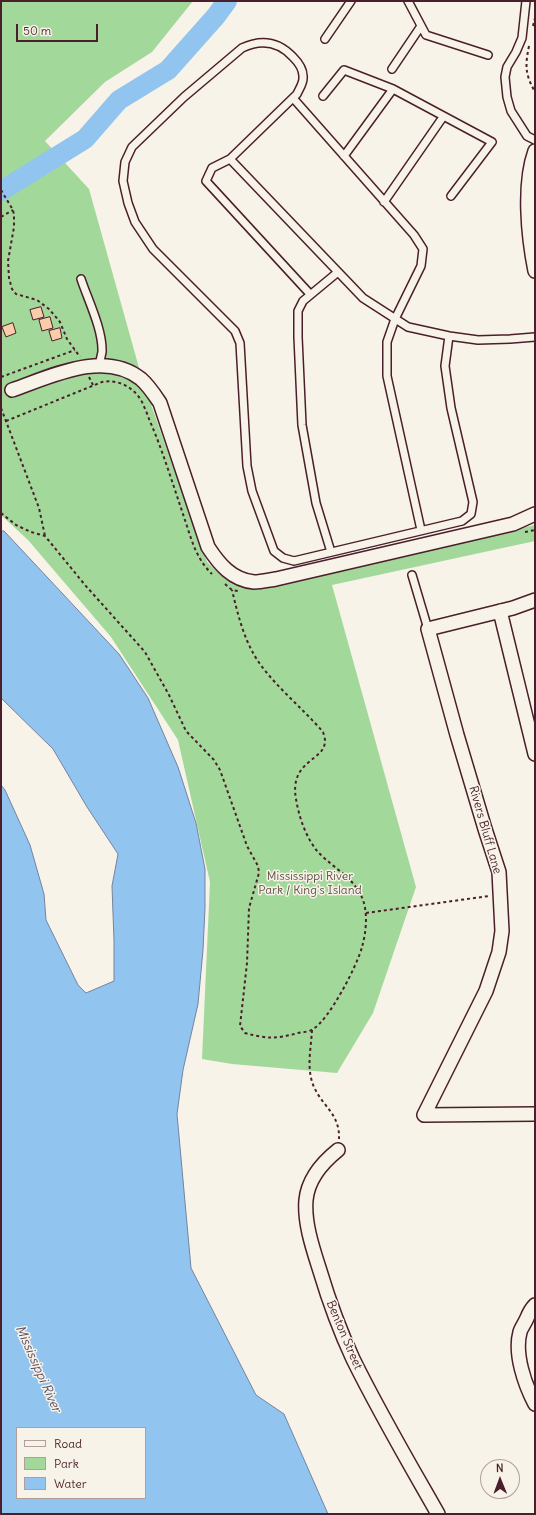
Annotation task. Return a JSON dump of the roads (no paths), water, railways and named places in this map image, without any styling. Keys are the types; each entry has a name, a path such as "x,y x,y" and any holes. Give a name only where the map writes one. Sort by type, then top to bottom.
{"street":[{"path":"535,151 529,177 528,195 530,231 535,271"},
{"path":"12,390 85,366 99,365 123,369 140,378 151,389 160,403 208,546 217,562 227,572 240,579 255,582 276,579 513,524 535,514"},
{"path":"428,629 500,611 535,600"},
{"path":"500,611 535,754"},
{"name":"Rivers Bluff Lane","path":"428,629 472,786 499,872 502,932 500,952 486,991 424,1115 535,1114"},
{"name":"Benton Street","path":"338,1150 319,1168 311,1183 306,1198 306,1215 317,1261 328,1298 353,1358 438,1514"},
{"path":"535,1305 520,1332 519,1346 520,1367 529,1393 535,1404"}],"lane":[{"path":"325,39 352,1"},
{"path":"408,1 426,35 488,55"},
{"path":"526,1 522,38 507,67 505,77 507,97 511,112 527,136 535,140"},
{"path":"392,69 421,26"},
{"path":"310,294 206,181 212,168 230,159 297,94 303,82 303,75 298,63 289,53 275,44 264,42 253,43 242,48 184,97 132,146 125,162 123,181 128,203 136,222 153,249 235,331 240,343 247,466 252,491 274,551 283,558 294,561 462,521 471,514 472,502 451,408 445,366 449,336"},
{"path":"323,96 344,70 393,90 492,142 451,196"},
{"path":"344,156 393,90"},
{"path":"293,98 414,236 423,249 421,266 395,319 387,342 387,376 421,530"},
{"path":"384,202 443,117"},
{"path":"230,159 363,298 408,327 449,336 478,340 510,340 535,337"},
{"path":"331,552 316,503 302,425 298,311 303,301 310,294 338,272"},
{"path":"81,279 101,340 102,352 99,365"},
{"path":"412,575 428,629"}],"water":[{"name":"Mississippi River","path":"1,531 4,531 119,654 148,698 178,767 196,823 205,869 203,950 198,1004 183,1070 177,1114 191,1268 256,1395 284,1414 328,1514 1,1514 1,785 5,790 30,845 44,894 46,920 78,985 86,993 114,981 112,886 118,854 87,807 53,749 1,698"}],"waterway":[{"path":"1,191 85,139 119,100 168,70 216,16 227,1"}],"park label":[{"name":"Mississippi River Park / King's Island","path":"310,884"}]}
